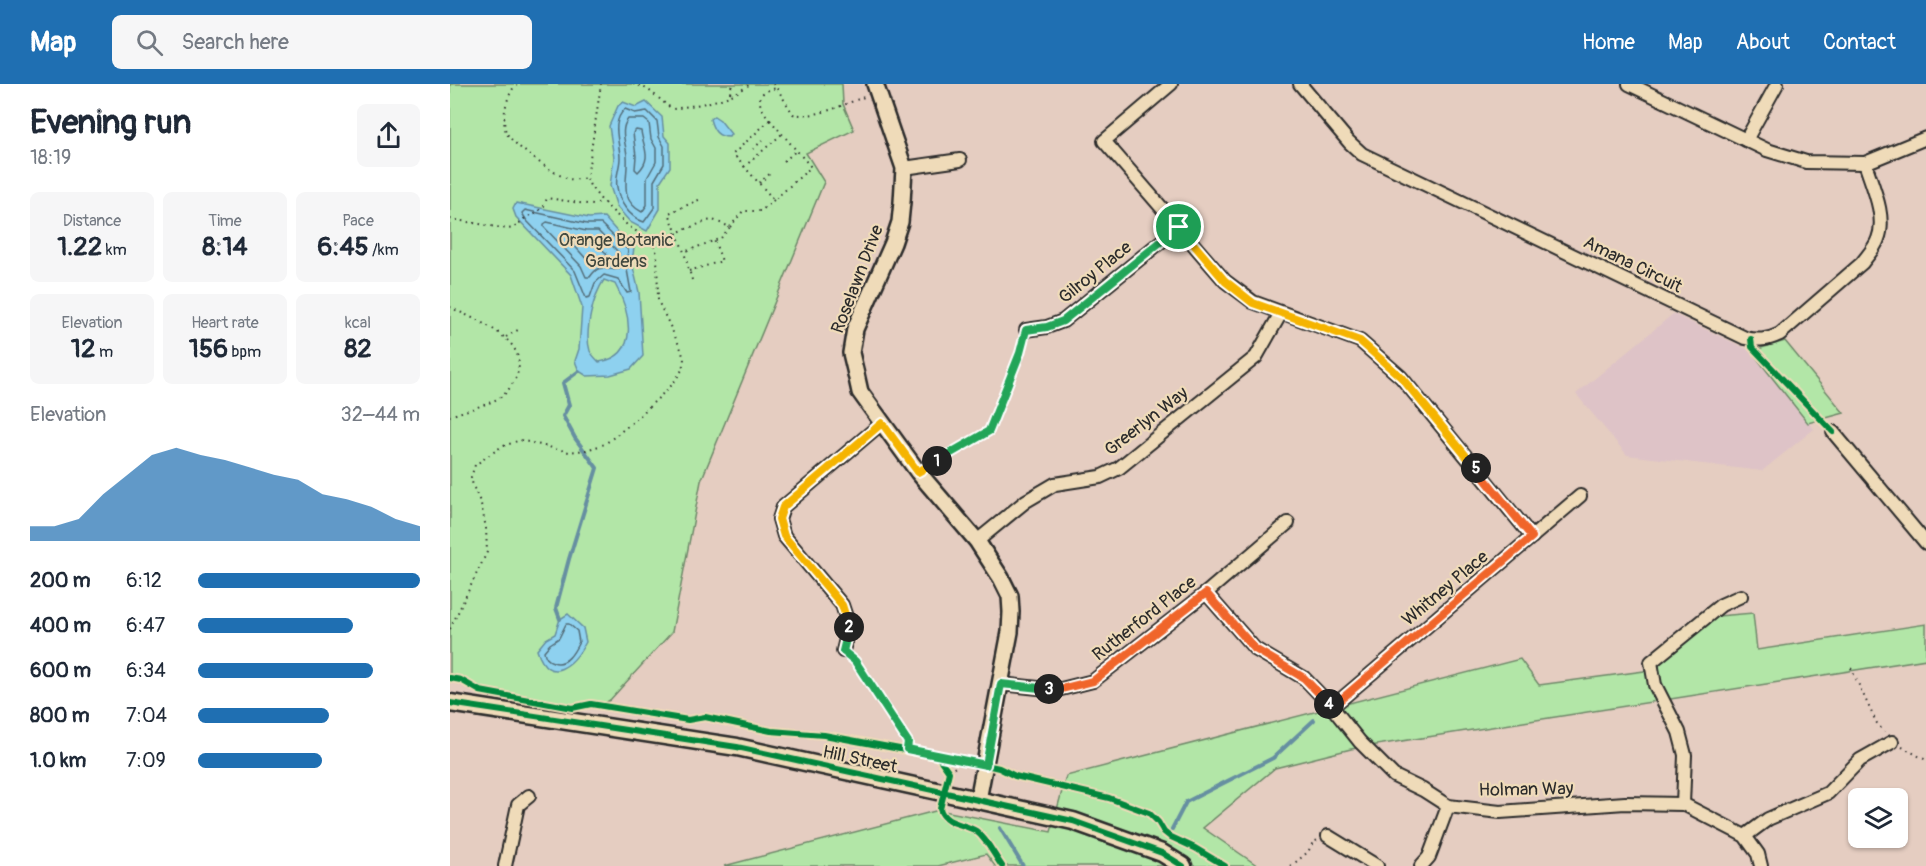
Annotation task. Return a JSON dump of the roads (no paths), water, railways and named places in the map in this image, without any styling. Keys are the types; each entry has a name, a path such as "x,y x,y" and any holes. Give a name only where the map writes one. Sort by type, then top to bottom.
{"main road":[{"name":"Hill Street","path":"450,703 736,747 1073,821 1162,853 1183,866"}],"street":[{"path":"1171,84 1104,141 1236,291 1253,303 1360,341 1401,377 1532,537"},
{"name":"Amana Circuit","path":"1300,84 1362,154 1745,338 1757,341 1770,339 1779,334 1862,263 1878,239 1881,226 1866,163"},
{"path":"1629,84 1746,140 1786,157 1806,162 1866,163 1926,138"},
{"path":"1746,140 1776,84"},
{"name":"Roselawn Drive","path":"876,88 904,168 900,222 855,328 851,353 861,392 918,472 977,541 1010,596 1010,632 978,800"},
{"path":"904,168 960,160"},
{"name":"Gilroy Place","path":"1026,330 1047,327 1063,321 1179,227"},
{"name":"Greerlyn Way","path":"977,541 1026,501 1055,484 1100,477 1119,468 1256,357 1281,313"},
{"path":"843,651 849,626 842,605 784,536 779,519 783,507 882,423"},
{"path":"1833,432 1926,543"},
{"name":"Whitney Place","path":"1332,707 1580,496"},
{"name":"Rutherford Place","path":"1001,684 1057,690 1093,681 1206,593 1288,523"},
{"name":"Holman Way","path":"1206,593 1255,649 1304,678 1332,707 1360,742 1394,776 1423,790 1448,806 1500,812 1625,803 1683,804 1745,836"},
{"path":"1683,804 1685,755 1679,732 1655,685 1651,662 1721,605 1740,596"},
{"path":"1761,866 1758,854 1745,836 1768,819 1828,793 1860,760 1892,742"},
{"path":"505,866 518,805 529,796"},
{"path":"1421,866 1429,857 1448,806"},
{"path":"1328,836 1377,866"}],"water":[{"path":"623,102 636,107 646,102 662,117 664,136 670,143 670,167 660,182 660,209 647,231 630,222 617,207 610,186 614,158 609,126 618,106"},
{"path":"714,116 731,134 729,137 721,136 714,130 710,119"},
{"path":"516,203 589,218 604,217 634,247 632,263 639,292 643,356 631,369 610,375 587,376 579,371 575,361 579,349 582,307 571,275 516,217 513,209","holes":["604,280 615,284 628,319 626,342 621,351 612,358 599,362 591,352 588,343 591,314 596,295"]},
{"path":"568,614 583,628 586,642 568,664 555,670 548,668 537,650 546,639 555,634 560,619"}],"waterway":[{"path":"560,619 556,608 597,468 575,438 563,416 569,405 563,383 579,371"},
{"path":"1172,829 1186,802 1273,758 1314,720"},
{"path":"1000,828 1023,866"}],"park label":[{"name":"Orange Botanic Gardens","path":"616,250"}]}
